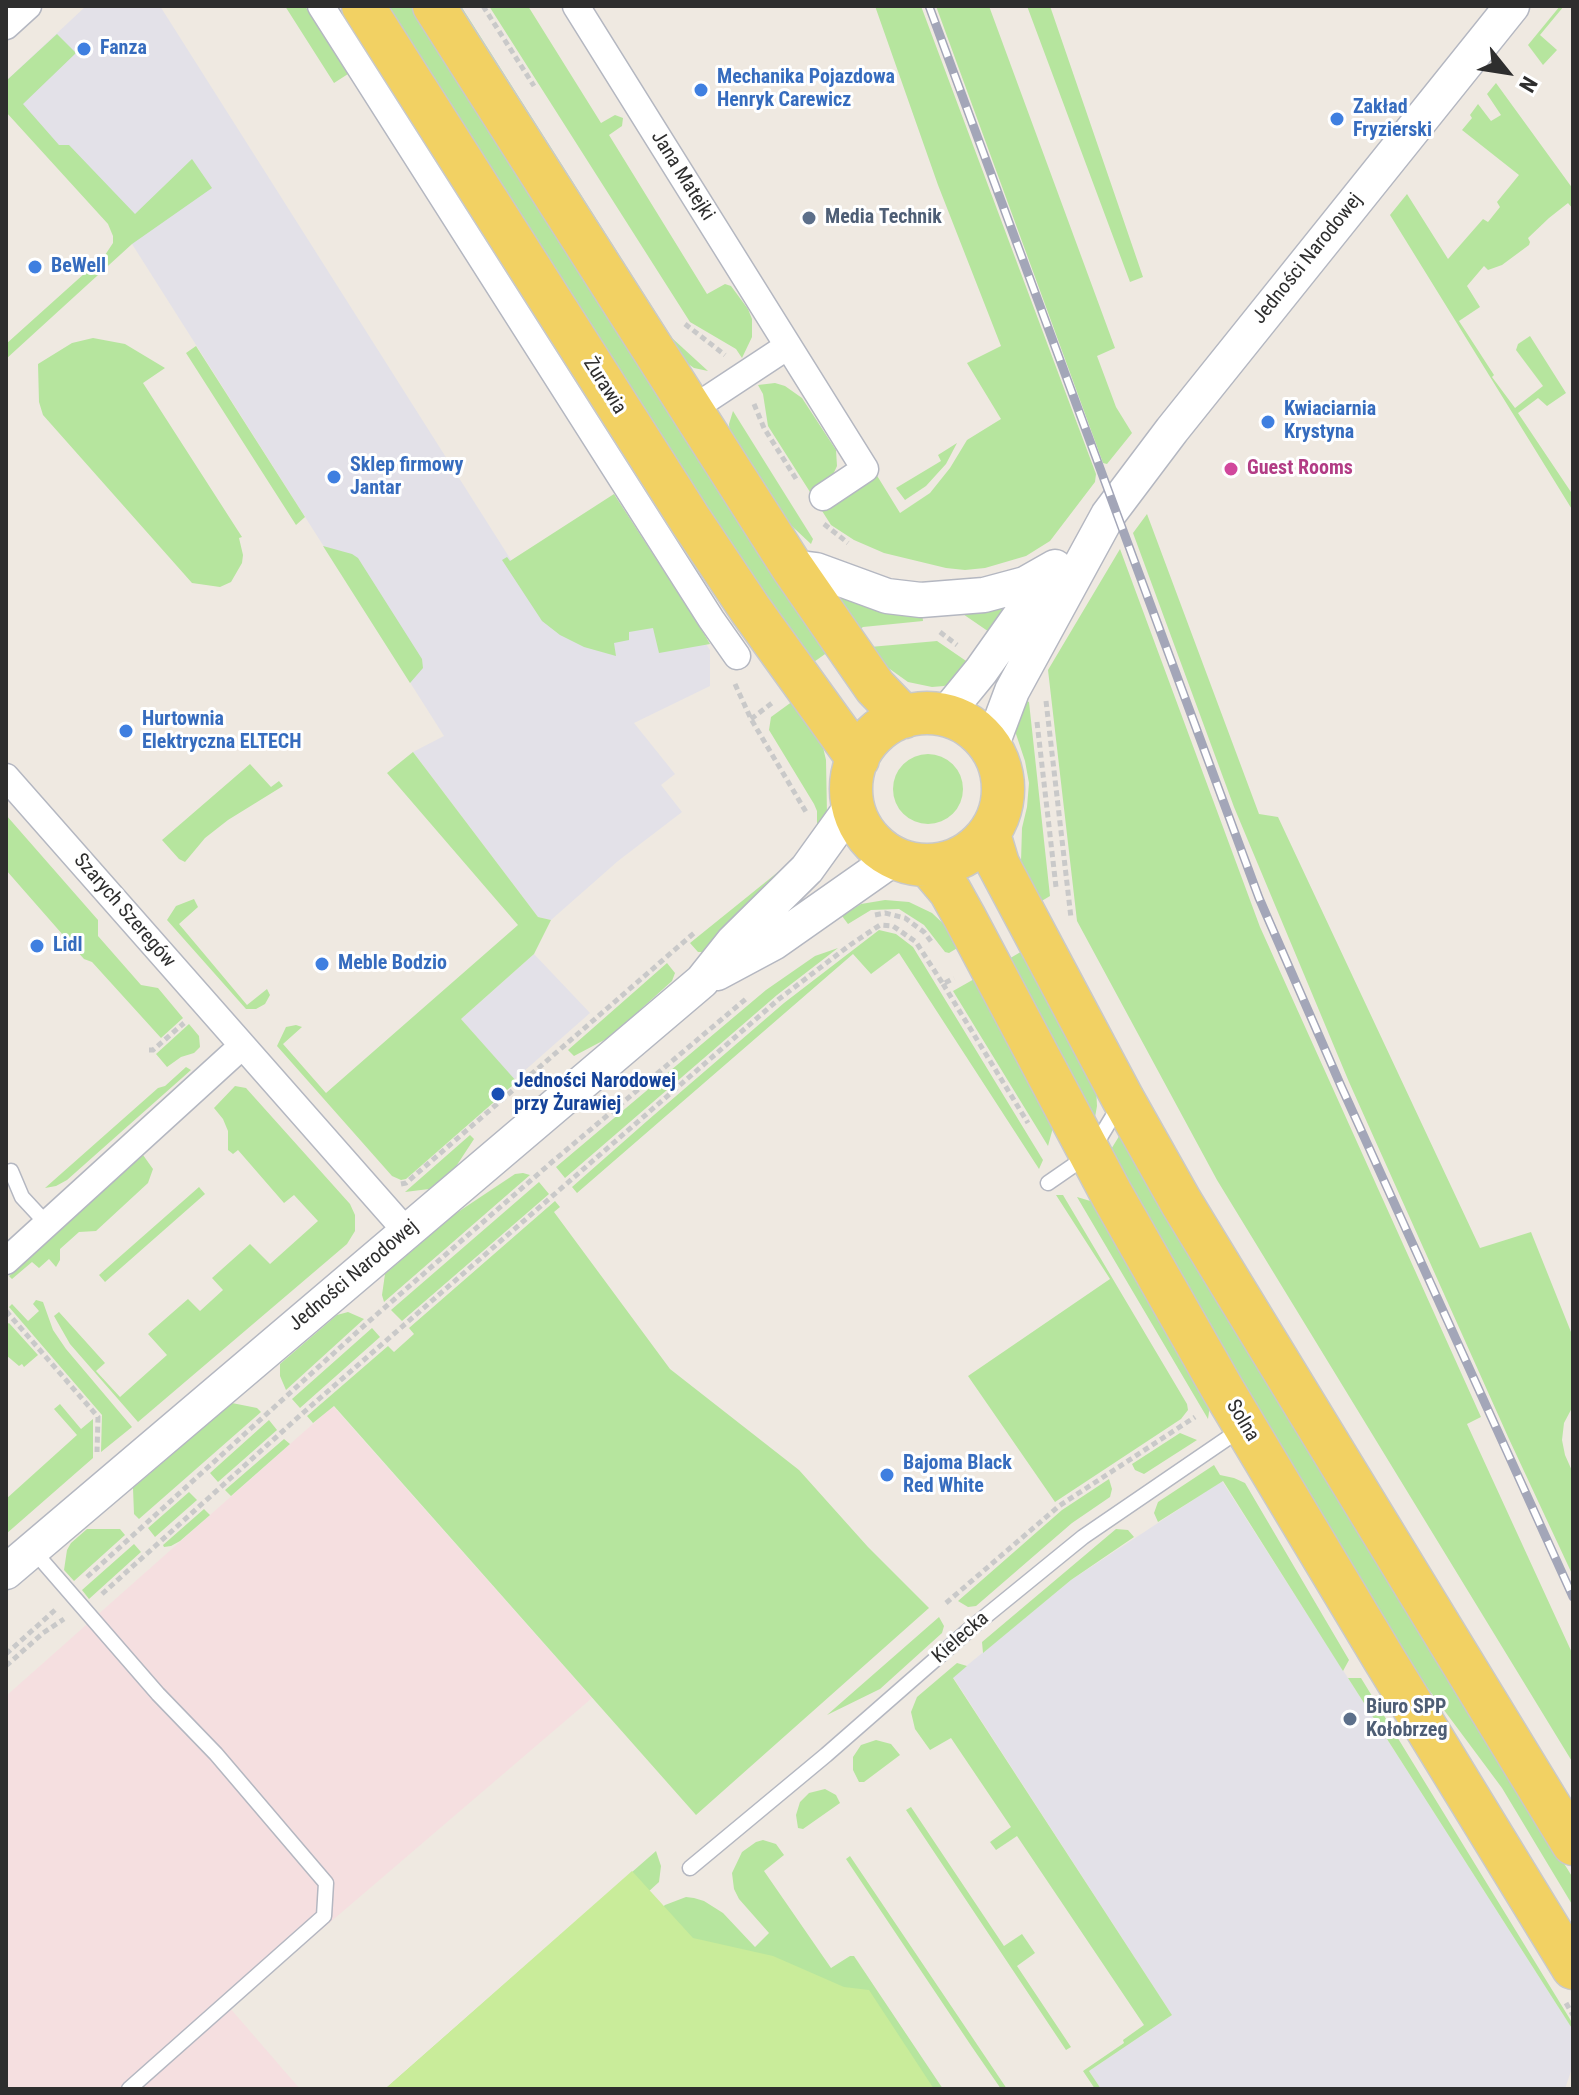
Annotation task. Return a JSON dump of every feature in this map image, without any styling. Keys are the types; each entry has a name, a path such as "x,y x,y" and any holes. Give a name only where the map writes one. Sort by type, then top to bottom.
{"main road":[{"name":"Żurawia","path":"363,6 637,438 748,652 858,759"},
{"path":"434,6 792,567 875,687 925,716 974,729 991,747 1001,772 1001,809 989,834 977,847 946,863 911,861 880,848 868,836 853,805 851,786 858,759 867,743 880,730 925,716"},
{"path":"989,834 998,864 1123,1099 1218,1264 1573,1844"},
{"name":"Solna","path":"911,861 950,891 1090,1154 1245,1426 1573,1968"}],"street":[{"path":"6,26 28,6"},
{"path":"321,6 703,607 748,652"},
{"name":"Jana Matejki","path":"576,6 865,469 823,497"},
{"name":"Jedności Narodowej","path":"991,747 1012,691 1108,515 1172,430 1512,6"},
{"path":"691,410 788,346"},
{"name":"Jedności Narodowej","path":"925,716 990,659 1055,567 1108,515"},
{"path":"792,567 816,570 887,596 921,600 984,595 1025,584 1055,567"},
{"name":"Szarych Szeregów","path":"6,777 406,1231"},
{"name":"Jedności Narodowej","path":"6,1572 702,981 733,942 807,869 853,805"},
{"name":"Jedności Narodowej","path":"702,981 911,861"},
{"path":"6,1261 242,1046"}],"lane":[{"path":"1048,1183 1090,1154 1123,1099"},
{"path":"11,1171 22,1197 47,1224"},
{"name":"Kielecka","path":"690,1868 970,1629 1083,1537 1245,1426"},
{"path":"32,1549 158,1694 216,1754 326,1883 324,1916 129,2089"}],"path":[{"path":"483,6 542,99"},
{"path":"678,313 686,326 724,354 732,364"},
{"path":"937,629 966,651"},
{"path":"748,652 751,719 805,808 808,823"},
{"path":"1045,688 1070,911"},
{"path":"751,719 775,702"},
{"path":"1036,712 1057,900"},
{"path":"866,920 885,913 905,918 924,932 936,950"},
{"path":"6,1666 43,1633 93,1603 304,1412 767,1009 848,943 880,925 893,926 916,942 943,984 957,976"},
{"path":"392,1182 406,1183 698,930"},
{"path":"6,1654 367,1323 754,992"},
{"path":"149,1050 153,1050 191,1017"},
{"path":"6,1311 98,1417 97,1464"},
{"path":"946,1603 1059,1506 1196,1416"}],"shaded area":[{"path":"86,6 160,6 511,560 666,583 710,650 710,686 634,723 675,774 661,785 682,812 618,861 551,920 538,917 413,752 444,736 132,244 6,106 6,81"},
{"path":"534,954 590,1013 514,1080 461,1019"},
{"path":"333,1406 592,1698 230,2008 300,2089 6,2089 6,1696"},
{"path":"1222,1481 1573,2030 1573,2065 1565,2089 1101,2089 1089,2071 1172,2015 953,1677 1071,1580"}],"green space":[{"path":"285,6 305,6 348,74 334,83"},
{"path":"385,6 411,6 828,652 811,664 764,599"},
{"path":"456,6 461,6 672,338 708,371 694,368 681,359"},
{"path":"489,6 528,6 601,123 615,115 623,118 622,126 609,135 707,294 725,284 731,286 748,309 752,319 752,337 742,358 736,349 690,322"},
{"path":"875,6 921,6 1096,474 1095,482 1050,541 1026,556 985,568 946,568 884,553 854,540 831,525 768,426 763,394 758,385 775,383 802,398 836,450 837,466 831,479 876,474 900,513 930,493 967,440 1001,419 967,363 1001,346 938,185"},
{"path":"936,6 989,6 1115,348 1097,356 1116,407 1132,433 1107,464 1103,463"},
{"path":"1027,6 1050,6 1143,277 1130,282"},
{"path":"1560,6 1564,6 1540,35 1557,50 1543,65 1528,45"},
{"path":"57,34 76,53 23,104 59,145 69,145 135,214 192,159 212,188 132,244 6,359 6,344 105,255 113,243 108,224 6,112 6,81"},
{"path":"1496,83 1573,189 1573,209 1568,203 1528,238 1529,245 1502,265 1488,270 1484,266 1467,286 1480,307 1459,321 1494,375 1492,377 1515,408 1543,386 1516,350 1518,344 1530,336 1566,393 1547,406 1538,398 1518,413 1573,495 1573,511 1390,215 1407,194 1448,259 1483,219 1488,222 1500,207 1497,202 1519,175 1462,130 1478,104 1491,121 1501,115 1487,94"},
{"path":"93,338 125,344 165,368 143,383 242,537 239,538 242,563 231,582 220,587 192,583 43,415 39,402 38,364 72,343"},
{"path":"196,346 305,517 296,525 186,353"},
{"path":"733,411 813,539 811,544 780,515 730,434"},
{"path":"957,443 946,464 926,486 905,500 896,488 941,461 938,455"},
{"path":"614,494 710,644 659,653 653,628 629,632 629,640 614,643 616,656 584,647 560,635 542,621 502,560 507,557 510,561"},
{"path":"1147,514 1259,814 1278,817 1480,1248 1531,1232 1573,1337 1573,1406 1564,1423 1562,1440 1573,1473 1573,1576 1349,1082 1234,807 1133,533"},
{"path":"323,546 358,558 422,659 423,668 410,683"},
{"path":"1120,549 1260,927 1481,1417 1467,1424 1573,1655 1573,1763 1217,1180 1077,921 1048,670"},
{"path":"835,593 922,613 923,621 863,627 859,630"},
{"path":"1012,601 995,636 960,612"},
{"path":"937,641 972,665 954,682 944,686 908,682 887,667 870,647"},
{"path":"1020,697 1029,702 1050,896 1040,902 1021,862 1022,828 1029,783 1014,728"},
{"path":"793,701 822,743 826,760 827,815 817,829 814,804 769,730 771,717"},
{"path":"413,752 538,917 551,920 534,954 461,1019 517,1082 507,1090 503,1086 490,1097 494,1102 406,1179 401,1180 392,1176 277,1046 286,1027 302,1027 283,1044 326,1093 518,925 387,773"},
{"path":"928,754 953,764 963,789 953,814 928,824 903,814 893,789 903,764"},
{"path":"250,764 271,787 279,781 283,786 228,820 205,838 185,862 179,859 162,840"},
{"path":"6,815 98,920 98,936 141,985 158,988 183,1018 161,1038 92,962 84,959 6,870"},
{"path":"778,872 781,873 704,952 698,952 690,943"},
{"path":"194,899 198,907 179,924 247,1005 267,989 270,995 265,1004 256,1009 246,1009 167,920 176,906"},
{"path":"885,900 909,902 932,913 949,929 959,947 945,952 924,925 899,909 871,910 848,924 842,916 861,904"},
{"path":"879,930 896,934 913,947 1043,1160 1039,1169 899,953 871,974 853,954 577,1193 572,1187 647,1121 784,1003"},
{"path":"838,948 777,995 565,1178 556,1167 766,990 815,956"},
{"path":"1024,950 1096,1086 1094,1123 1007,960"},
{"path":"667,963 675,973 672,981 610,1037 574,1056 568,1050"},
{"path":"976,978 1054,1124 1048,1146 953,991"},
{"path":"189,1024 199,1036 200,1047 167,1067 156,1054"},
{"path":"186,1067 191,1070 67,1180 45,1188 158,1088 165,1086"},
{"path":"235,1086 246,1088 350,1204 355,1215 355,1231 347,1244 138,1422 70,1344 54,1316 59,1312 105,1363 96,1371 120,1397 167,1355 148,1334 188,1299 200,1311 223,1290 212,1278 250,1244 270,1264 318,1221 294,1195 284,1203 238,1150 233,1154 228,1150 228,1131 214,1108"},
{"path":"1121,1133 1238,1335 1573,1878 1573,1906 1502,1788 1406,1659 1221,1349 1110,1151"},
{"path":"470,1135 474,1139 455,1168 429,1189 405,1192"},
{"path":"143,1155 153,1169 148,1183 96,1231 79,1232 60,1249 56,1267 49,1259 39,1268 32,1262 12,1279 9,1276"},
{"path":"515,1174 530,1175 384,1302 385,1274 455,1214"},
{"path":"539,1182 549,1194 402,1321 391,1310"},
{"path":"199,1187 205,1194 105,1282 99,1275"},
{"path":"1056,1195 1063,1195 1188,1410 1181,1419 1055,1502 968,1376 1110,1279"},
{"path":"1077,1197 1097,1203 1210,1405 1208,1419"},
{"path":"555,1201 560,1207 554,1212 670,1369 799,1470 868,1547 929,1608 696,1815 334,1406 313,1423 307,1416 388,1346 394,1352 414,1334 409,1328"},
{"path":"36,1300 43,1302 53,1330 66,1349 132,1427 101,1452 102,1415 9,1307 12,1304 28,1321 39,1311 33,1304"},
{"path":"348,1312 364,1319 286,1390 280,1376 280,1364 337,1315"},
{"path":"9,1323 38,1355 24,1367 6,1355 6,1325"},
{"path":"372,1328 380,1337 300,1408 292,1399"},
{"path":"232,1403 257,1408 261,1412 139,1519 134,1514 133,1488"},
{"path":"60,1404 81,1429 93,1419 93,1458 6,1534 6,1499 77,1435 54,1409"},
{"path":"269,1420 277,1430 218,1482 210,1473"},
{"path":"1180,1433 1197,1440 1144,1474 1135,1470 1132,1464"},
{"path":"284,1439 290,1444 231,1496 225,1490"},
{"path":"1214,1465 1220,1475 1245,1483 1349,1660 1343,1671 1223,1481 1158,1522 1154,1513 1158,1502"},
{"path":"1109,1479 1112,1489 1110,1497 1072,1523 976,1606 968,1607 958,1601 1062,1510"},
{"path":"189,1492 197,1500 155,1537 148,1528"},
{"path":"204,1509 210,1515 180,1541 164,1547 163,1545"},
{"path":"87,1529 120,1529 125,1535 74,1581 64,1570 67,1550"},
{"path":"1116,1529 1128,1530 1134,1537 1071,1580 983,1653 982,1642"},
{"path":"134,1544 141,1552 89,1599 82,1590"},
{"path":"939,1617 944,1626 942,1633 880,1689 827,1715"},
{"path":"957,1663 967,1666 953,1678 1172,2015 1089,2071 1101,2089 1095,2089 1083,2071 1144,2025 1017,1836 996,1850 990,1842 1011,1827 951,1738 930,1750 915,1729 911,1712 917,1697"},
{"path":"1348,1678 1361,1678 1573,2024 1573,2030"},
{"path":"876,1740 891,1744 900,1755 864,1782 859,1782 853,1770 853,1757 861,1745"},
{"path":"825,1789 836,1795 840,1803 803,1829 798,1828 796,1815 800,1802 809,1793"},
{"path":"911,1807 1004,1946 1022,1934 1035,1953 1017,1966 1071,2047 1066,2050 906,1810"},
{"path":"763,1840 776,1844 784,1855 764,1871 831,1968 854,1956 943,2089 385,2089 656,1851 661,1866 659,1882 622,1916 635,1931 665,1905 686,1897 694,1898 723,1913 755,1947 769,1933 739,1899 732,1873 742,1852"},
{"path":"850,1856 1007,2089 1001,2089 972,2047 846,1859"},
{"path":"632,1871 693,1938 773,1956 844,1987 869,1990 934,2089 385,2089"}],"railway":[{"path":"929,6 1259,898 1573,1597"}],"place":[{"name":"Fanza","path":"84,49"},
{"name":"Mechanika Pojazdowa Henryk Carewicz","path":"701,90"},
{"name":"Zakład Fryzierski","path":"1337,119"},
{"name":"Media Technik","path":"809,218"},
{"name":"BeWell","path":"35,267"},
{"name":"Kwiaciarnia Krystyna","path":"1268,422"},
{"name":"Guest Rooms","path":"1231,469"},
{"name":"Sklep firmowy Jantar","path":"334,477"},
{"name":"Hurtownia Elektryczna ELTECH","path":"126,731"},
{"name":"Lidl","path":"37,946"},
{"name":"Meble Bodzio","path":"322,964"},
{"name":"Jedności Narodowej przy Żurawiej","path":"498,1094"},
{"name":"Bajoma Black Red White","path":"887,1475"},
{"name":"Biuro SPP Kołobrzeg","path":"1350,1719"}]}
